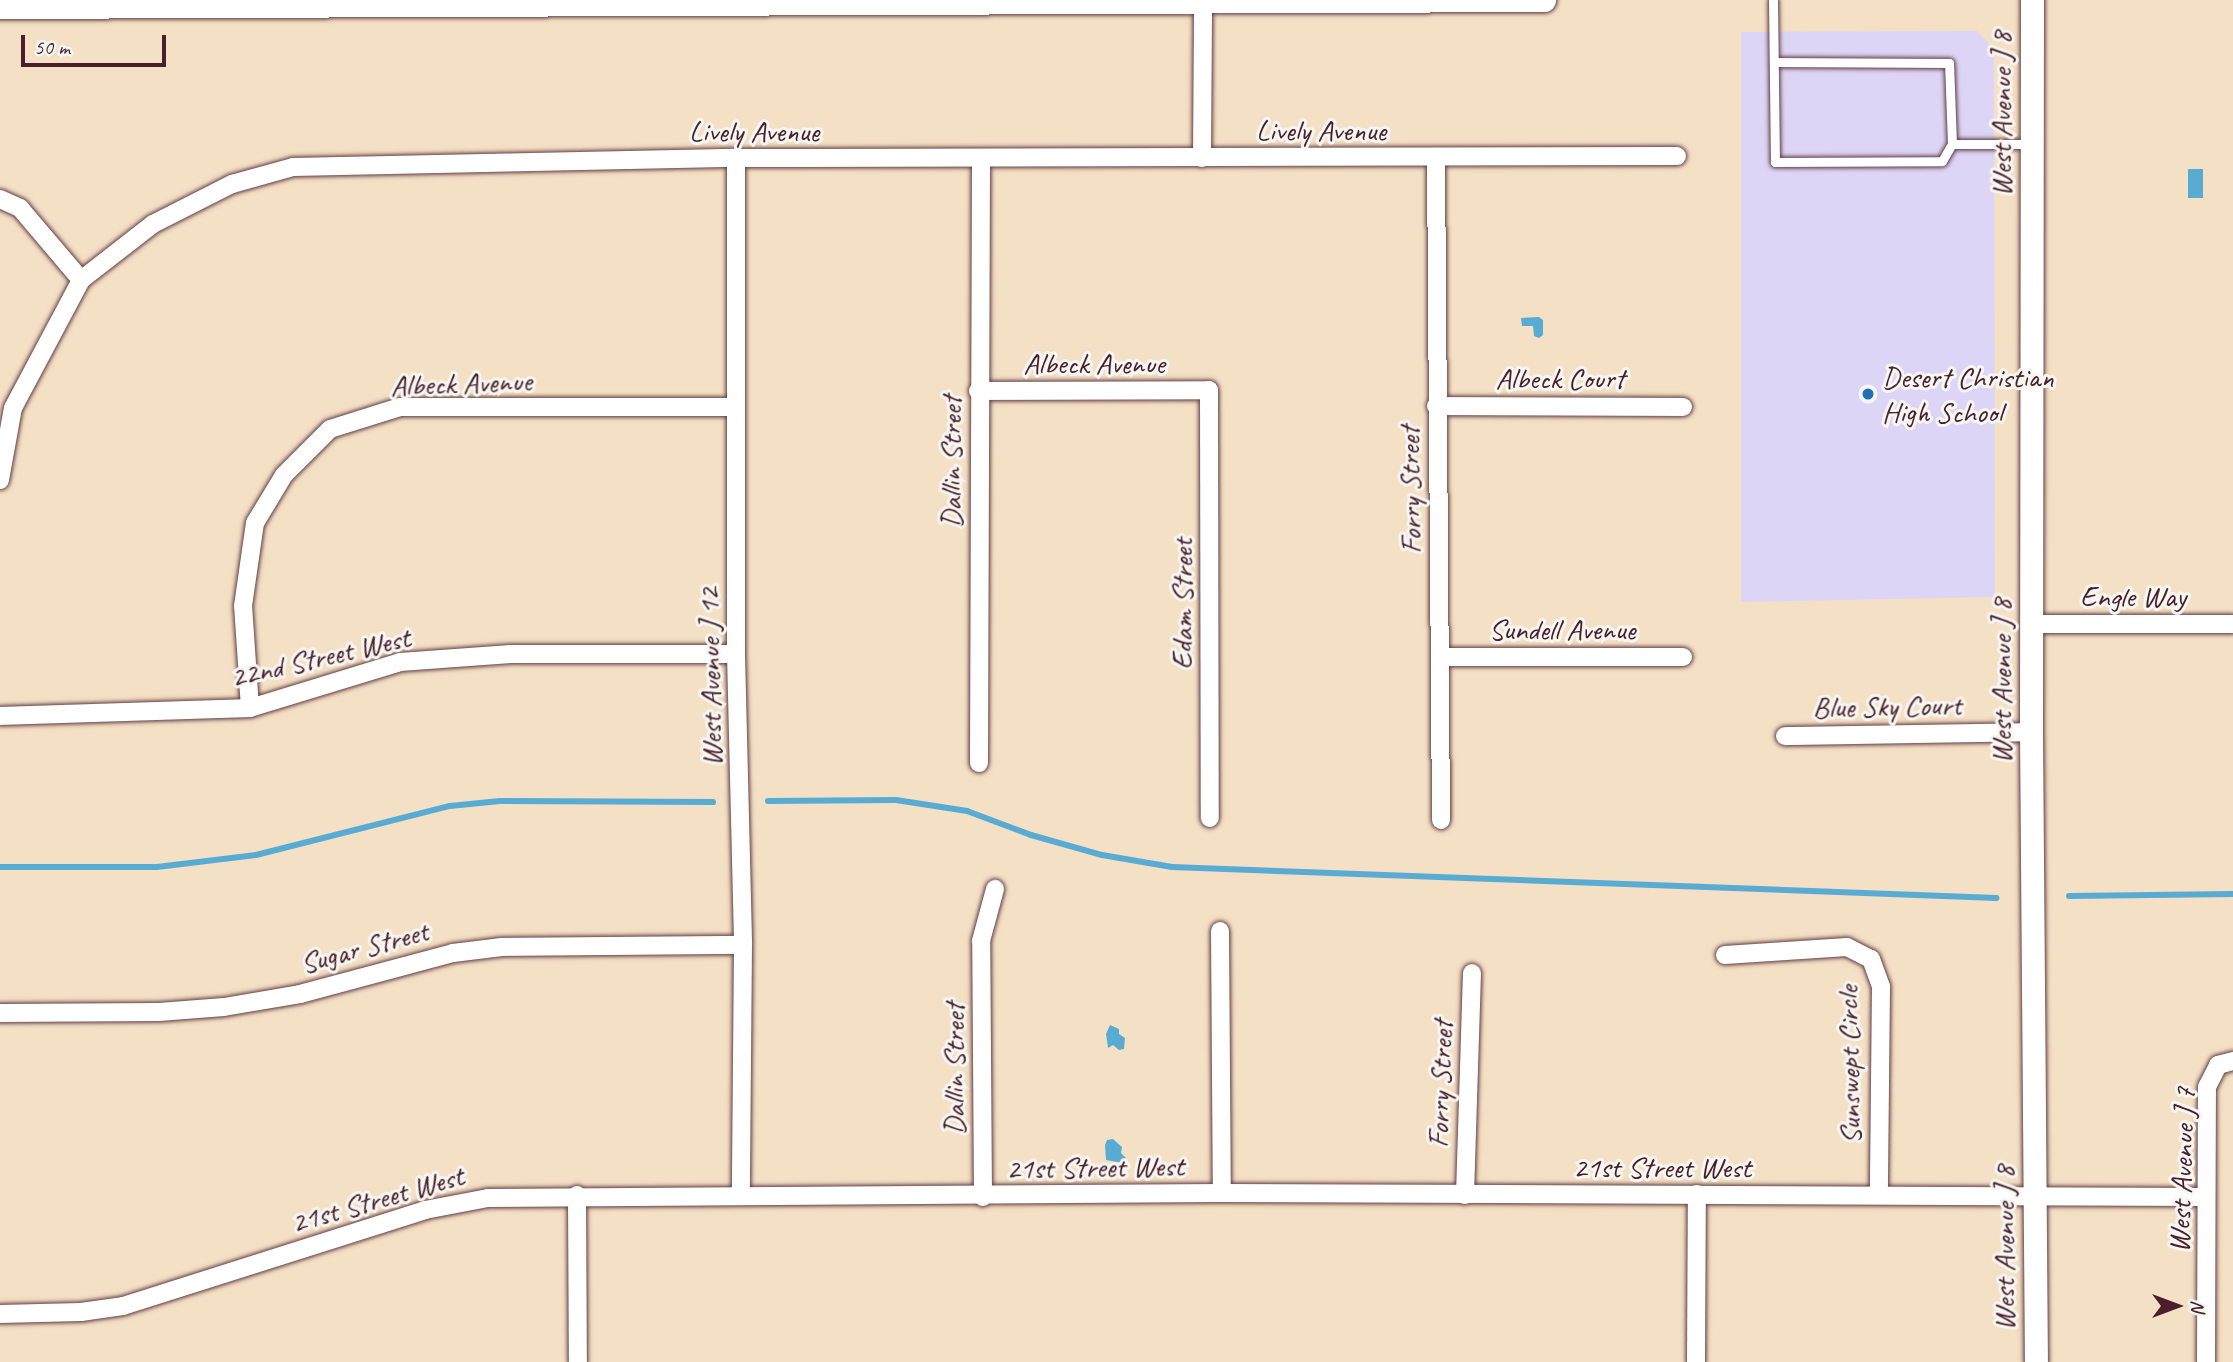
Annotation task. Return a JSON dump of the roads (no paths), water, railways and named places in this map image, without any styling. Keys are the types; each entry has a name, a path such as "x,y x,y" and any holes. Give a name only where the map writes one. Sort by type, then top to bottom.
{"street":[{"path":"0,7 97,3 1544,0"},
{"name":"West Avenue J 8","path":"2032,0 2031,732 2036,1362"},
{"path":"1202,158 1203,1"},
{"name":"Lively Avenue","path":"0,480 13,408 81,280 153,224 232,184 293,167 736,158 981,160 1677,156"},
{"name":"West Avenue J 12","path":"736,158 736,654 743,945 741,1194"},
{"name":"Forry Street","path":"1436,158 1436,406 1442,657 1441,820"},
{"name":"Dallin Street","path":"979,763 978,391 981,160"},
{"path":"0,199 20,208 81,280"},
{"name":"Albeck Avenue","path":"978,391 1209,390"},
{"name":"Edam Street","path":"1209,390 1210,818"},
{"name":"Albeck Court","path":"1436,406 1684,407"},
{"name":"Albeck Avenue","path":"250,708 243,606 255,523 285,475 330,429 400,407 735,407"},
{"name":"Engle Way","path":"2032,624 2233,624"},
{"name":"22nd Street West","path":"0,716 250,708 400,662 511,654 736,654"},
{"name":"Sundell Avenue","path":"1442,657 1682,657"},
{"name":"Blue Sky Court","path":"1785,736 2031,732"},
{"name":"Dallin Street","path":"983,1197 981,941 995,889"},
{"path":"1220,931 1222,1194"},
{"name":"Sugar Street","path":"0,1013 159,1012 224,1007 300,994 453,953 502,947 743,945"},
{"name":"Sunswept Circle","path":"1725,955 1847,947 1871,959 1881,987 1879,1194"},
{"name":"Forry Street","path":"1465,1195 1472,973"},
{"name":"West Avenue J 7","path":"2206,1362 2207,1087 2226,1063"},
{"name":"21st Street West","path":"0,1314 81,1312 123,1306 425,1210 488,1198 741,1194 983,1197 1222,1194 1879,1194 2206,1198"},
{"path":"1696,1362 1697,1194"},
{"path":"577,1195 578,1362"}],"lane":[{"path":"1773,0 1774,162 1942,161 1952,144 1949,63 1774,62"},
{"path":"1952,144 2032,144"}],"water":[{"path":"2188,169 2203,169 2203,198 2188,198"},
{"path":"1539,317 1543,320 1543,335 1539,338 1534,336 1533,326 1522,326 1521,318"},
{"path":"1110,1025 1119,1029 1119,1034 1125,1038 1124,1049 1119,1050 1113,1045 1108,1048 1106,1034"},
{"path":"1113,1139 1122,1147 1121,1153 1126,1158 1123,1163 1106,1160 1105,1145 1107,1140"}],"waterway":[{"path":"768,801 896,800 967,811 1031,835 1102,855 1172,867 1996,898"},
{"path":"0,867 157,867 256,855 450,806 500,801 713,802"},
{"path":"2069,896 2233,894"}],"place":[{"name":"Desert Christian High School","path":"1868,394"}]}
